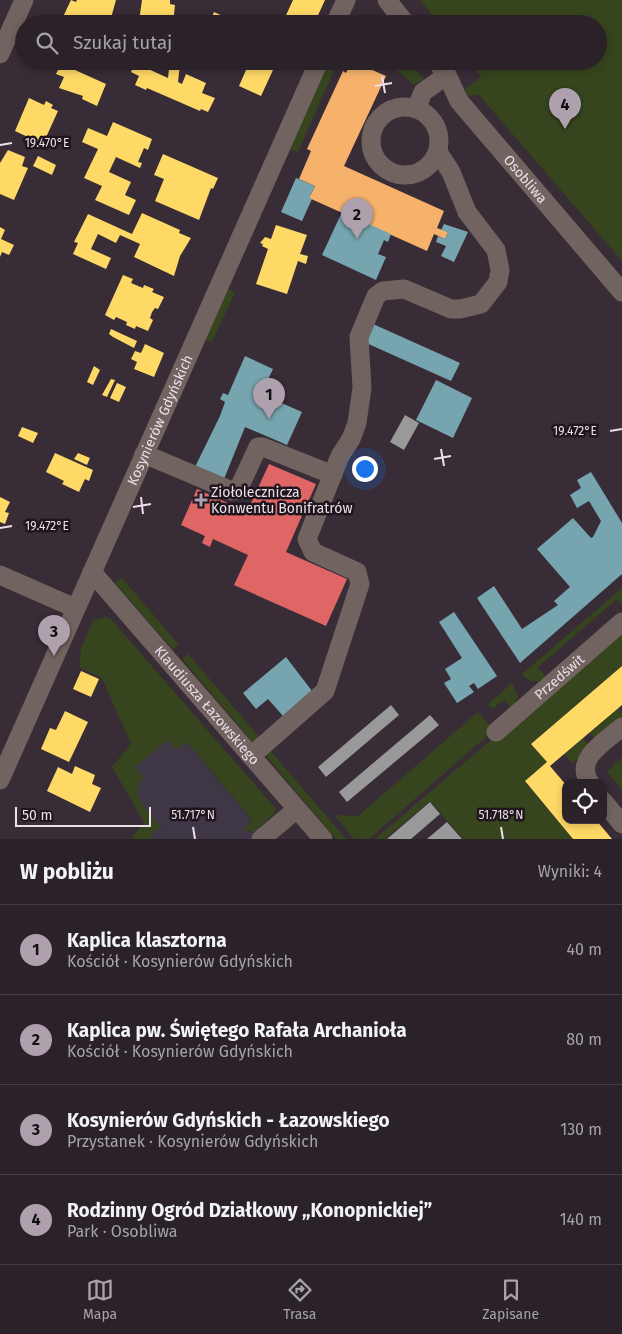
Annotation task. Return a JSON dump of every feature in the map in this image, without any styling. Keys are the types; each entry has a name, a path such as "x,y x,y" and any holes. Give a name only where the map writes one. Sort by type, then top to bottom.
{"street":[{"path":"17,15 24,0"},
{"path":"340,15 346,0"},
{"path":"387,0 399,15"},
{"path":"0,54 15,20"},
{"name":"Kosynierów Gdyńskich","path":"0,780 315,70"},
{"path":"416,109 422,92 439,70"},
{"name":"Osobliwa","path":"442,70 459,101 622,292"},
{"path":"398,107 416,109 430,117 436,126 439,137 438,152 428,167 418,173 407,176 388,171 375,158 371,140 376,123 382,116 398,107"},
{"path":"251,756 325,691 360,584 357,572 313,552 308,545 307,539 333,475 357,424 362,388 359,338 376,296 383,291 404,289 451,309 460,310 481,304 498,282 500,270 496,250 466,212 451,172 438,152"},
{"path":"144,454 232,491 238,490 258,448 263,446 333,475"},
{"name":"Klaudiusza Łazowskiego","path":"92,572 323,839"},
{"path":"0,575 76,608"},
{"name":"Przedświt","path":"496,732 622,622"},
{"path":"587,779 586,762 590,756 622,728"},
{"path":"607,806 622,824"},
{"path":"261,839 297,809"}],"shaded area":[{"path":"177,730 268,839 131,839 144,822 112,767"}],"green space":[{"path":"420,0 622,0 622,261 479,95 463,96 464,90 481,77 476,70 607,70 607,15 432,15"},
{"path":"325,70 334,70 298,152 290,149"},
{"path":"397,70 416,70 424,79 414,85"},
{"path":"228,289 235,292 212,342 205,340"},
{"path":"122,578 179,645 173,650 115,583"},
{"path":"622,588 622,605 617,599 538,667 547,678 533,681 522,674"},
{"path":"105,617 111,619 276,809 273,815 253,832 242,830 253,821 187,742 176,750 167,740 135,767 144,778 139,784 137,797 161,827 151,835 153,839 131,839 144,822 112,767 131,744 102,678 79,667 81,648 93,621"},
{"path":"622,628 622,666 531,744 547,762 525,782 573,839 463,839 430,801 385,839 375,839"},
{"path":"188,654 262,740 255,745 182,659"},
{"path":"512,683 518,696 512,709 504,700 492,709 488,704"},
{"path":"618,708 622,713 622,722 597,742 590,733"},
{"path":"478,712 494,730 369,839 354,839 334,815 358,816"},
{"path":"583,738 591,749 572,763 564,754"},
{"path":"268,748 346,839 336,839 266,756"},
{"path":"622,757 622,790 607,772"}],"building: Mieszkania":[{"path":"71,0 76,2 77,0 116,0 112,15 64,15"},
{"path":"142,0 170,0 170,4 175,5 174,15 140,15"},
{"path":"293,0 325,0 318,15 286,15"},
{"path":"58,70 75,70 106,84 97,106 82,99 83,96 59,88 64,77 56,74"},
{"path":"132,70 150,70 168,78 169,70 179,70 178,82 182,84 186,74 206,83 202,93 215,98 208,112 201,109 200,111 147,88 146,90 135,85 139,76 131,72"},
{"path":"246,70 273,70 261,96 239,86"},
{"path":"29,98 44,105 46,101 53,105 51,108 58,111 43,144 36,141 34,144 28,141 30,138 15,131"},
{"path":"113,122 152,139 148,150 144,148 138,162 142,163 140,168 116,157 109,172 131,182 125,195 136,200 129,215 95,200 102,186 84,178 98,149 82,142 88,128 107,136"},
{"path":"8,150 25,157 22,166 28,168 14,200 0,194 0,163"},
{"path":"163,154 218,178 213,189 211,188 199,220 155,201 164,179 154,175"},
{"path":"38,156 56,165 52,175 33,166"},
{"path":"142,213 180,230 179,233 191,238 180,256 174,276 134,257 140,244 120,235 116,243 98,234 91,249 111,258 106,269 73,254 78,243 74,242 88,214 132,234"},
{"path":"276,225 307,235 300,254 308,256 306,264 298,261 287,294 256,284 268,249 260,243 265,237 271,239"},
{"path":"0,227 5,230 1,239 14,245 9,255 2,252 0,257"},
{"path":"123,275 133,279 131,283 143,288 144,285 154,289 152,292 164,297 158,309 155,308 152,312 150,318 153,320 148,331 136,326 135,329 126,325 127,322 116,317 114,320 105,315"},
{"path":"111,329 137,341 134,348 109,334"},
{"path":"145,344 164,353 154,377 134,369 137,362 131,359 135,351 141,353"},
{"path":"94,366 100,370 93,385 87,382"},
{"path":"111,379 115,380 107,397 102,395"},
{"path":"117,383 126,387 119,402 110,398"},
{"path":"22,427 38,433 33,443 18,436"},
{"path":"55,453 93,470 89,481 85,479 79,492 62,484 64,481 46,472"},
{"path":"78,453 90,458 87,465 74,459"},
{"path":"0,497 10,502 5,512 9,513 5,524 0,522"},
{"path":"622,666 622,705 550,766 562,780 562,824 599,824 612,839 573,839 525,781 547,762 531,744"},
{"path":"81,671 99,679 91,697 73,689"},
{"path":"65,711 88,722 69,762 41,749 50,728 56,730"},
{"path":"75,766 95,775 92,784 101,788 90,812 47,791 58,767 72,774"}],"building: Handel":[{"path":"269,464 316,484 286,552 347,579 326,626 234,585 248,555 213,539 210,547 202,543 205,536 181,525 197,489 247,512"}],"building: Zdrowie":[{"path":"348,70 372,70 386,76 344,166 444,211 437,228 448,232 445,239 434,234 427,251 309,198 315,186 299,179 311,151 307,149 343,71 346,73"}],"building: Publiczne":[{"path":"296,178 315,186 309,198 312,199 302,221 281,212"},
{"path":"342,212 391,234 388,242 384,240 378,254 386,257 376,280 322,255"},
{"path":"444,224 468,232 454,262 441,256 446,246 436,242 438,236 445,239 448,232 441,230"},
{"path":"373,324 460,363 451,381 364,342"},
{"path":"245,356 273,369 261,394 302,412 287,445 245,427 224,479 195,467 220,416 225,402 220,399 223,393 228,395"},
{"path":"436,380 472,398 453,438 416,420"},
{"path":"591,472 622,523 622,574 520,663 477,598 494,586 522,629 558,605 554,601 570,587 537,549 573,518 591,538 593,537 601,521 589,501 577,508 570,495 581,488 577,480"},
{"path":"454,612 497,676 478,689 474,683 469,686 474,692 457,703 444,683 451,679 445,669 462,658 439,622"},
{"path":"286,657 312,691 283,716 268,699 256,709 243,693"}],"building: Przemysł":[{"path":"405,415 419,423 404,450 390,442"},
{"path":"391,705 399,715 326,777 318,767"},
{"path":"430,715 439,725 347,802 339,792"},
{"path":"430,802 440,814 411,839 387,839"},
{"path":"447,822 462,839 427,839"}],"place":[{"name":"Rodzinny Ogród Działkowy „Konopnickiej”","path":"565,129"},
{"name":"Kaplica pw. Świętego Rafała Archanioła","path":"357,239"},
{"name":"Kaplica klasztorna","path":"269,419"},
{"name":"Ziołolecznicza Konwentu Bonifratrów","path":"201,500"},
{"name":"Kosynierów Gdyńskich - Łazowskiego","path":"54,656"}]}
